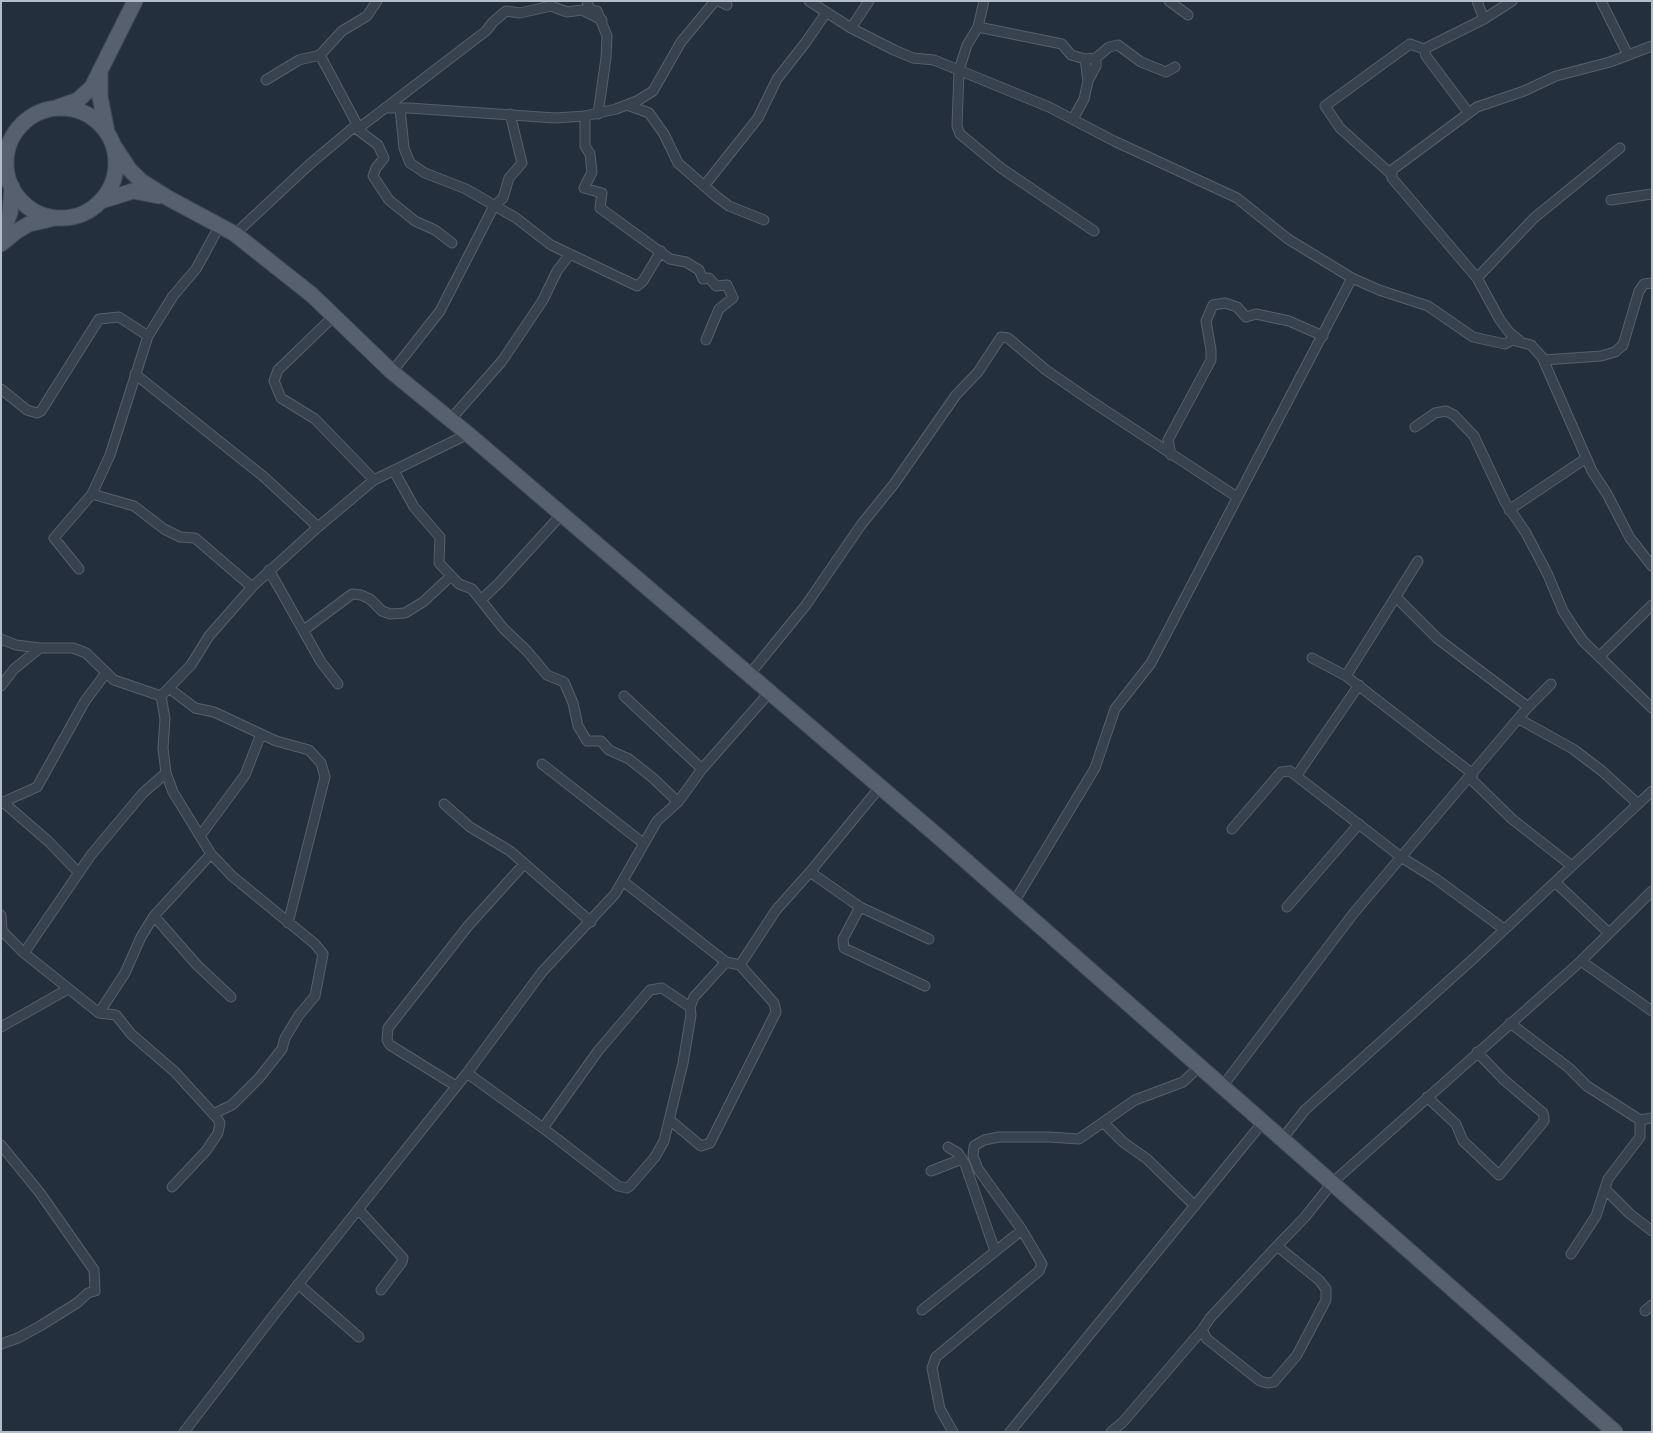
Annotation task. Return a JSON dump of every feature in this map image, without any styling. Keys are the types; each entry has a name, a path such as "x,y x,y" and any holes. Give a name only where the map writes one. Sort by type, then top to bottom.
{"main road":[{"path":"1,136 10,134 36,114 78,100 92,87 135,1"},
{"path":"1,244 29,224 80,214 100,201 110,190 115,176 116,160 101,107 100,74"},
{"path":"55,108 71,109 86,114 98,122 136,176 168,198 235,234 335,315 392,372 451,419 1078,958 1199,1067 1283,1138 1615,1432"},
{"path":"20,127 8,148 4,165 12,187 23,202 39,213 57,218"},
{"path":"1,235 10,214 12,187"},
{"path":"100,201 133,191 168,198"}],"street":[{"path":"266,80 299,60 320,55 342,31 367,16 377,1"},
{"path":"503,1 506,11"},
{"path":"587,1 590,10 597,11 607,36 606,58 598,114"},
{"path":"385,108 555,118 598,114 627,105 653,91 681,42 716,1 728,3"},
{"path":"809,1 851,28 913,58 934,60 1073,119 1114,141 1237,198 1288,239 1352,278 1379,290 1428,306 1473,337 1505,344 1512,340 1537,349 1544,360 1585,459 1607,494 1630,538 1652,566"},
{"path":"851,28 869,1"},
{"path":"984,1 978,27 967,45 959,70 957,126 960,134 1001,168 1094,231"},
{"path":"1169,1 1188,15"},
{"path":"1477,1 1484,19"},
{"path":"1512,1 1484,19 1424,49 1410,44 1325,106 1340,128 1390,174 1428,222 1477,278 1500,320 1509,332 1521,342"},
{"path":"1601,1 1628,56"},
{"path":"235,234 310,164 486,31 506,11 520,13 551,6 566,12 582,10 602,20"},
{"path":"704,186 758,118 777,79 826,13"},
{"path":"978,27 1062,44 1071,55 1085,60 1096,58 1109,47 1118,45 1148,65 1166,72 1175,67"},
{"path":"1390,174 1395,166 1477,107 1524,91 1556,76 1601,66 1652,46"},
{"path":"1424,49 1426,56 1468,112"},
{"path":"320,55 357,127 378,145 384,158 376,168 373,176 389,200 415,221 434,230 452,243"},
{"path":"1073,119 1084,99 1088,81 1096,66 1096,58"},
{"path":"1085,60 1088,81"},
{"path":"627,105 649,113 664,134 678,163 704,186 728,206 764,220"},
{"path":"400,108 404,148 410,163 425,173 466,189 516,218 551,245 593,263 637,286 643,281 661,251"},
{"path":"392,372 440,311 494,206 502,198 508,178 522,163 510,114"},
{"path":"585,116 584,146 590,154 592,172 584,188 602,193 600,208 661,251 670,260 686,262 699,270 702,278 709,278 716,286 726,285 733,298 719,310 706,340"},
{"path":"1477,278 1534,218 1620,148"},
{"path":"1611,200 1652,194"},
{"path":"79,569 54,538 92,494 110,455 148,336 173,296 196,269 220,225"},
{"path":"451,419 502,361 543,300 557,271 570,254"},
{"path":"1013,904 1095,768 1115,709 1151,663 1352,278"},
{"path":"1477,278 1481,296"},
{"path":"1544,360 1602,356 1615,352 1623,345 1639,291 1644,284 1652,283"},
{"path":"1171,455 1168,440 1210,360 1211,350 1206,321 1213,305 1226,303 1237,308 1246,317 1256,314 1289,321 1323,336"},
{"path":"335,315 278,370 274,381 281,398 315,420 374,480"},
{"path":"1,389 27,410 37,413 45,404 99,319 120,317 148,336"},
{"path":"749,675 806,605 861,524 894,484 956,395 978,372 1001,337 1008,338 1046,370 1171,455 1237,497"},
{"path":"135,374 264,478 318,527"},
{"path":"1415,427 1441,411 1454,414 1474,436 1509,510 1526,533 1548,575 1563,611 1584,641 1652,708"},
{"path":"161,696 191,665 209,636 252,587 318,527 374,480 394,472 434,449 468,434"},
{"path":"1509,510 1585,459"},
{"path":"394,472 414,507 440,537 439,563 459,584 472,589 503,628 528,650 547,676 564,682 573,704 578,726 587,740 601,741 609,750 629,760 653,778 678,802"},
{"path":"92,494 134,506 164,529 180,537 195,538 252,587"},
{"path":"481,600 561,515"},
{"path":"1346,676 1418,561"},
{"path":"270,570 321,662 338,684"},
{"path":"304,630 352,594 370,599 382,611 390,614 406,613 423,602 451,576"},
{"path":"1396,597 1438,639 1528,708"},
{"path":"1600,656 1652,605"},
{"path":"1,639 16,645 40,648 73,648 86,653 114,680 161,696"},
{"path":"1,686 14,669 40,648"},
{"path":"1312,658 1359,685 1472,776 1512,818 1572,866"},
{"path":"79,873 48,841 2,803 37,787 85,700 106,673"},
{"path":"1222,1087 1353,914 1528,708 1551,684"},
{"path":"1297,775 1359,685"},
{"path":"169,688 195,708 223,715 276,741 309,750 321,763 325,777 288,923"},
{"path":"184,1432 298,1284 467,1073 542,972 591,922 624,882 642,843 657,821 678,802 702,769 769,693"},
{"path":"161,696 165,719 163,748 166,773 173,792 211,854 232,876 314,944 323,954 315,996 306,1004 285,1038 282,1049 259,1078 232,1105 213,1114"},
{"path":"624,696 702,769"},
{"path":"1519,719 1573,749 1602,771 1638,804"},
{"path":"200,836 245,775 261,734"},
{"path":"542,764 642,843"},
{"path":"1232,829 1281,772 1290,771 1401,857 1436,879 1504,929"},
{"path":"24,953 79,873 143,793 166,773"},
{"path":"740,965 776,910 880,787"},
{"path":"1283,1138 1305,1110 1652,791"},
{"path":"444,804 470,827 510,851 591,922"},
{"path":"1286,907 1359,824"},
{"path":"99,1013 125,973 141,937 154,916 211,854"},
{"path":"456,1086 390,1045 387,1040 388,1028 468,926 524,864"},
{"path":"810,872 860,907 929,939"},
{"path":"624,882 726,962 740,965 774,1003 776,1012 710,1143 701,1146 671,1121"},
{"path":"1555,882 1609,933"},
{"path":"1112,1432 1215,1313 1305,1217 1333,1182 1581,961 1652,891"},
{"path":"860,907 843,939 844,948 925,986"},
{"path":"1,916 2,931 24,953 99,1013 116,1015 131,1034 158,1055 220,1123 218,1133 206,1151 172,1187"},
{"path":"154,916 197,966 231,997"},
{"path":"1581,961 1652,1011"},
{"path":"467,1073 543,1128 618,1186 627,1188 655,1157 671,1121 688,1040 690,1007 694,997 726,962"},
{"path":"543,1128 593,1057 650,990 662,988 690,1007"},
{"path":"1,1027 68,989"},
{"path":"1510,1023 1569,1068 1587,1086 1640,1120 1652,1118"},
{"path":"1427,1097 1456,1124 1463,1141 1499,1175 1544,1121 1544,1117 1477,1052"},
{"path":"953,1432 940,1409 932,1368 936,1356 1039,1271 1042,1264 1022,1230 978,1170 973,1156 974,1146 984,1140 999,1137 1079,1139 1135,1100 1183,1082 1199,1067"},
{"path":"1571,1254 1592,1224 1604,1188 1617,1164 1640,1137 1640,1120"},
{"path":"1010,1432 1263,1122"},
{"path":"1104,1123 1122,1142 1152,1164 1195,1206"},
{"path":"1,1145 40,1193 94,1270 95,1291 88,1293 77,1303 40,1326 18,1338 1,1344"},
{"path":"948,1147 958,1153 962,1159 995,1251"},
{"path":"931,1171 962,1159"},
{"path":"1604,1188 1630,1214 1652,1232"},
{"path":"359,1210 403,1258 381,1290"},
{"path":"922,1310 1022,1230"},
{"path":"1202,1330 1207,1339 1260,1381 1274,1382 1287,1368 1297,1355 1326,1300 1326,1289 1319,1280 1277,1246"},
{"path":"298,1284 359,1337"}]}
